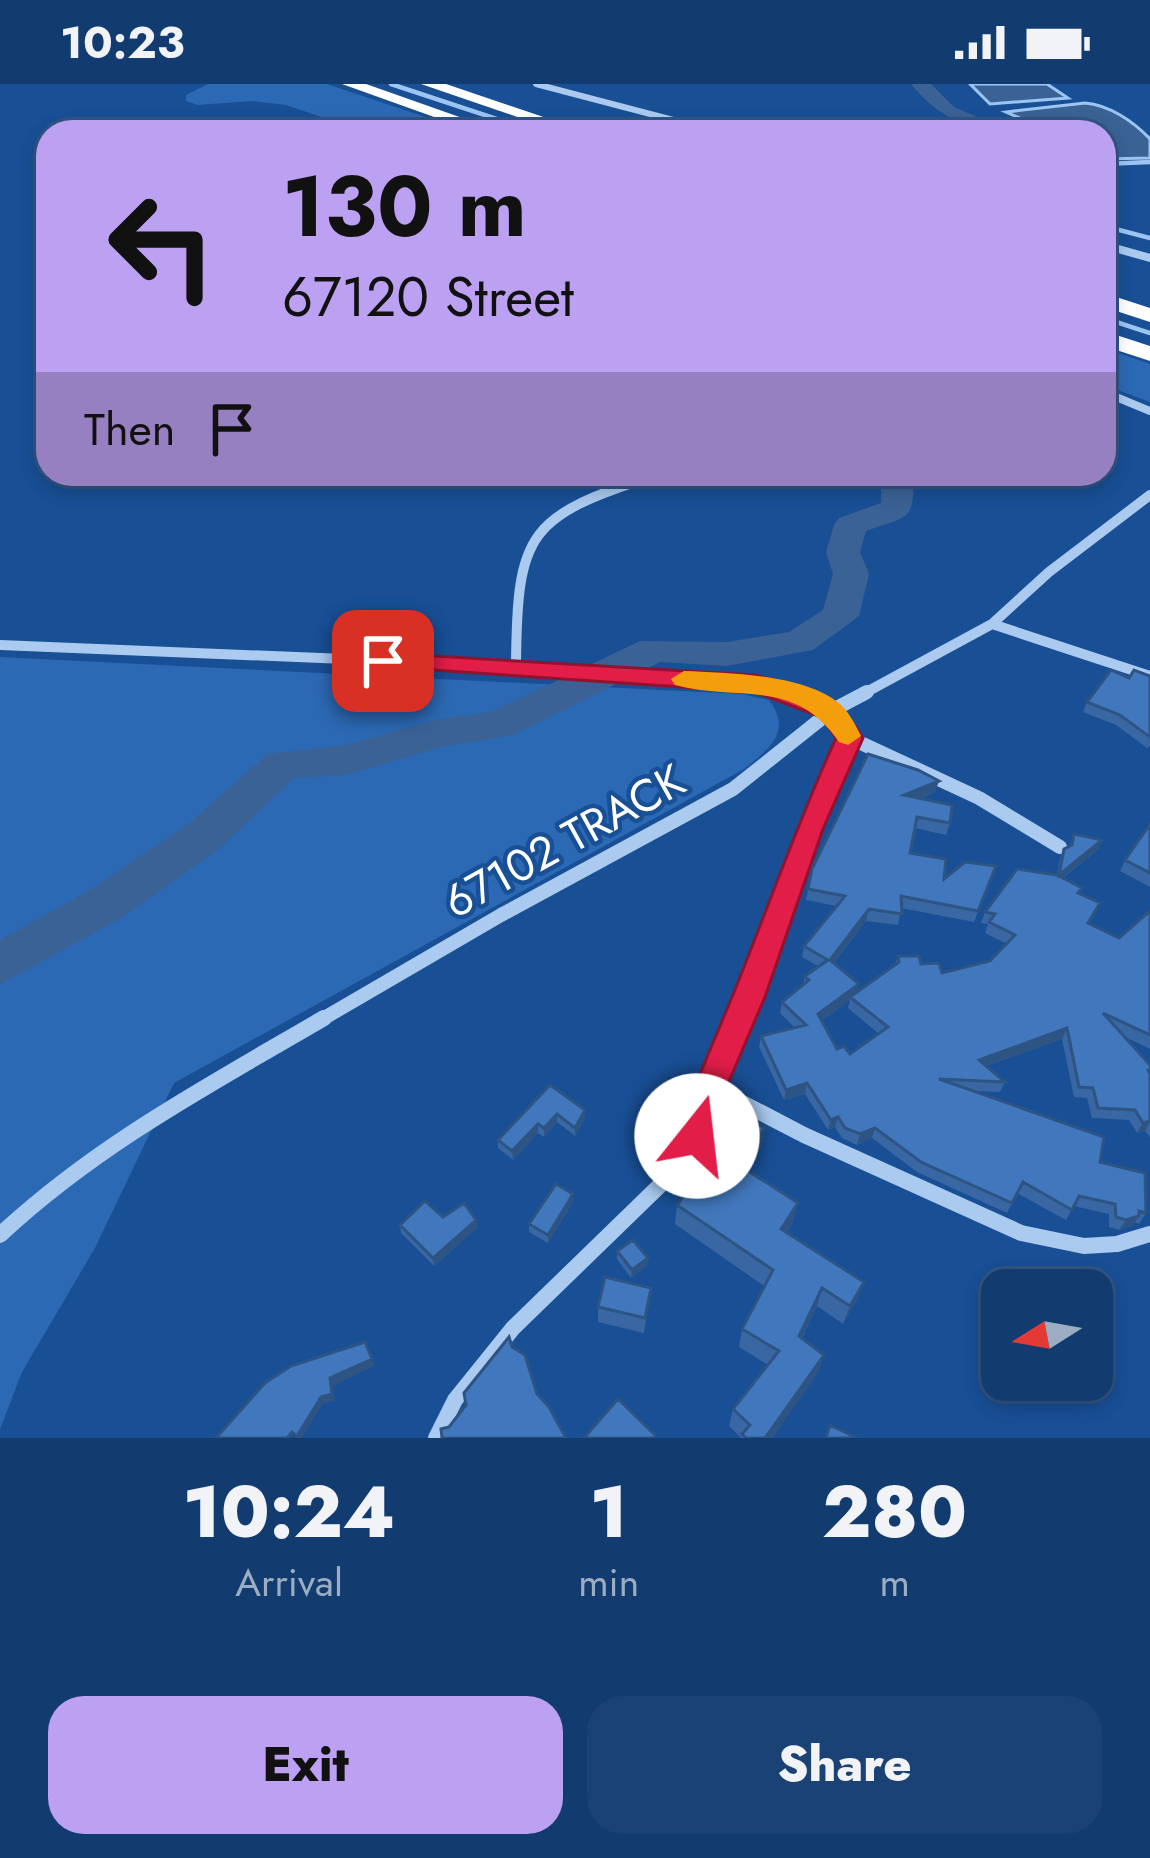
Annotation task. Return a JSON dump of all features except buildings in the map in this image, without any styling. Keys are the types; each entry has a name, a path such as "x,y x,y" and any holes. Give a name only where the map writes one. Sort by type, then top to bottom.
{"highway":[{"path":"350,84 457,120"},
{"path":"429,84 542,120"},
{"path":"1116,304 1150,315"},
{"path":"1116,342 1150,354"}],"street":[{"path":"536,84 672,120"},
{"path":"1116,248 1150,258"},
{"path":"1116,397 1150,411"},
{"path":"516,666 519,576 527,551 545,529 574,508 629,486"},
{"name":"67102 TRACK","path":"0,1235 48,1190 100,1152 481,927 733,789 831,710 992,624 1048,572 1150,495"},
{"path":"992,624 1150,676"},
{"path":"0,645 516,666 755,683 831,710 850,738 980,798 1060,847"},
{"path":"436,1438 465,1383 506,1336 648,1203 685,1161 809,829 850,738"},
{"path":"710,1086 796,1135 905,1180 1003,1229 1099,1246 1150,1234"}],"shaded area":[{"path":"208,84 327,84 434,120 330,120 286,105 251,101 198,105 186,101 186,95"},
{"path":"970,84 1047,84 1068,98 990,104"},
{"path":"1094,104 1136,126 1150,139 1150,158 1116,159 1116,120 1024,120 1006,112"},
{"path":"1116,352 1150,364 1150,402 1116,389"},
{"path":"0,657 742,694 769,700 779,721 775,739 744,769 174,1083 95,1248 22,1372 0,1429"}],"waterway":[{"path":"391,84 500,120"},
{"path":"920,84 947,111 971,120"},
{"path":"1116,163 1150,162"},
{"path":"1116,229 1150,238"},
{"path":"1116,322 1150,333"},
{"path":"0,964 104,905 203,837 283,764 346,760 440,733 499,725 654,650 727,654 800,642 840,616 851,574 843,552 851,525 898,508 897,486"}],"slow traffic":[{"path":"684,679 755,683 801,696 831,710 848,736"}],"route":[{"path":"383,661 755,683 831,710 850,738 809,829 710,1086 697,1136"}]}
